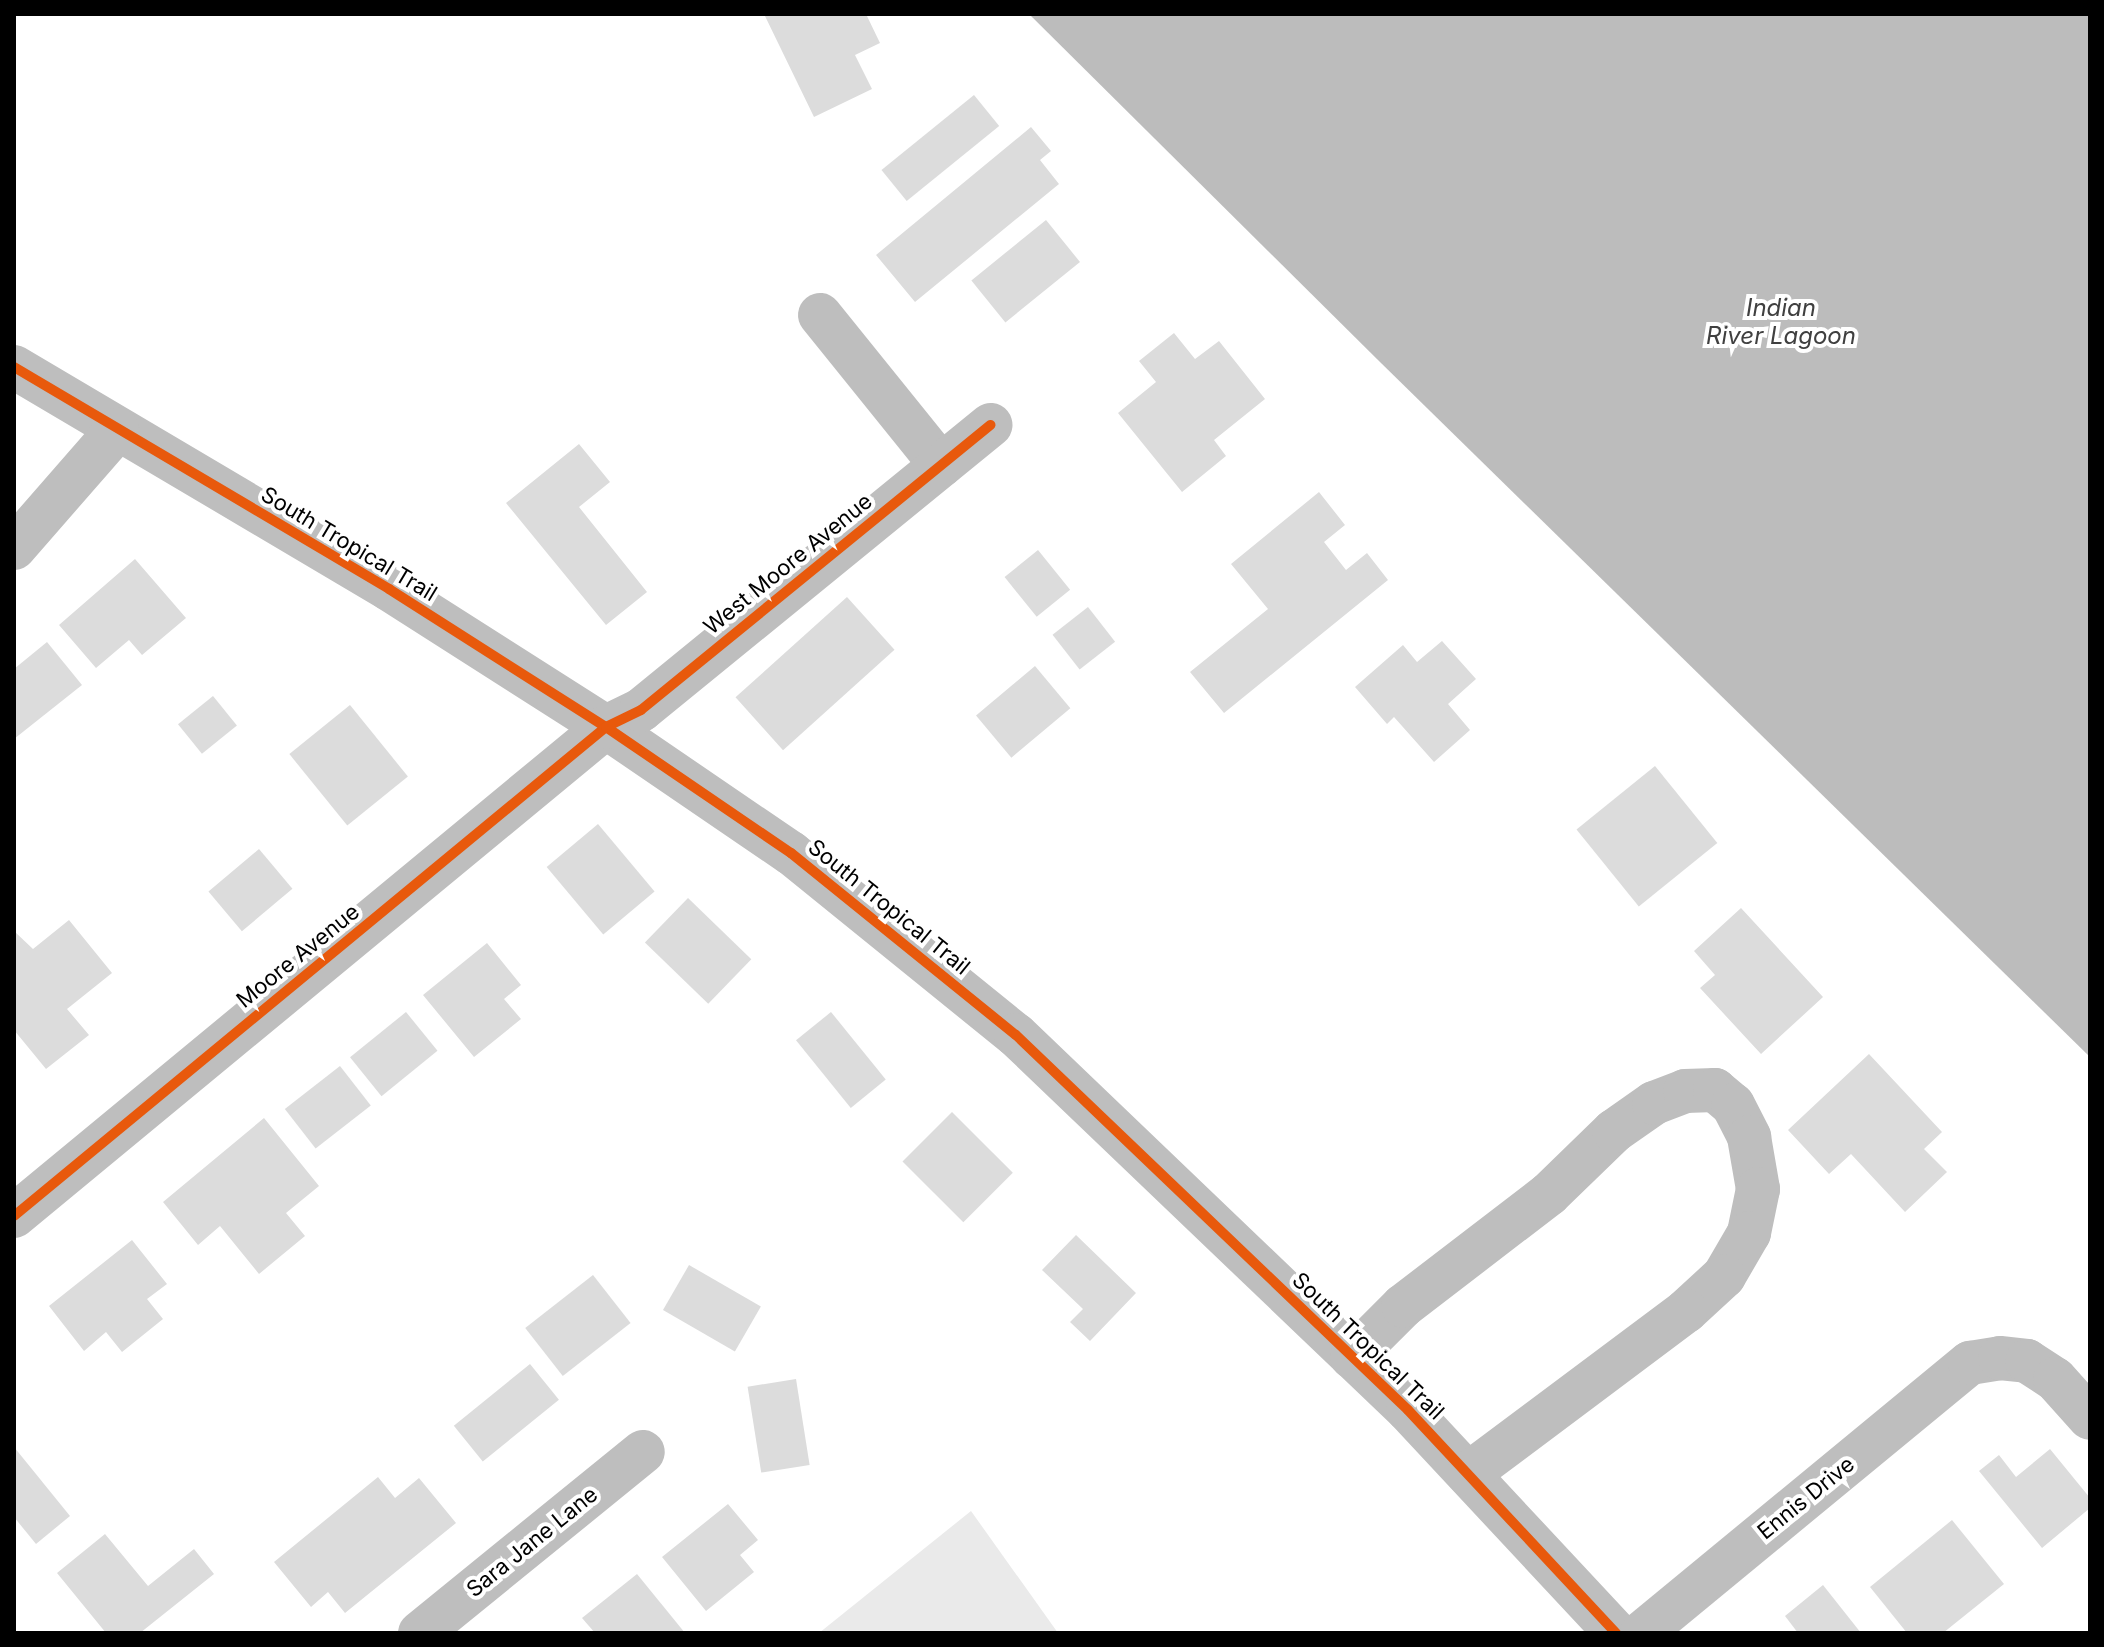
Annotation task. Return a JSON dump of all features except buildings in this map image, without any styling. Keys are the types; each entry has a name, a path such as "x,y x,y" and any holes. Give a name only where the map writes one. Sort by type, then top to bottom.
{"street":[{"path":"820,315 941,465"},
{"name":"South Tropical Trail","path":"14,367 389,589 606,727 791,853 1016,1035 1352,1357 1468,1474 1616,1633"},
{"name":"West Moore Avenue","path":"606,727 641,710 991,425"},
{"path":"14,548 117,430"},
{"name":"Moore Avenue","path":"14,1216 606,727"},
{"path":"1352,1357 1403,1306 1549,1194 1614,1131 1654,1103 1685,1091 1715,1090 1733,1105 1749,1137 1758,1189 1749,1233 1724,1276 1686,1311 1468,1474"},
{"name":"Ennis Drive","path":"1642,1633 1970,1363 2000,1358 2027,1361 2055,1379 2090,1418"},
{"name":"Sara Jane Lane","path":"420,1633 643,1452"}],"shaded area":[{"path":"971,1511 1058,1633 819,1633"}],"water":[{"name":"Indian River Lagoon","path":"1029,14 2090,14 2090,1057 1380,362"}],"cycle path":[{"path":"14,367 389,589 606,727 791,853 1016,1035 1408,1410 1616,1633"},
{"path":"14,1216 606,727 641,710 991,425"}]}
